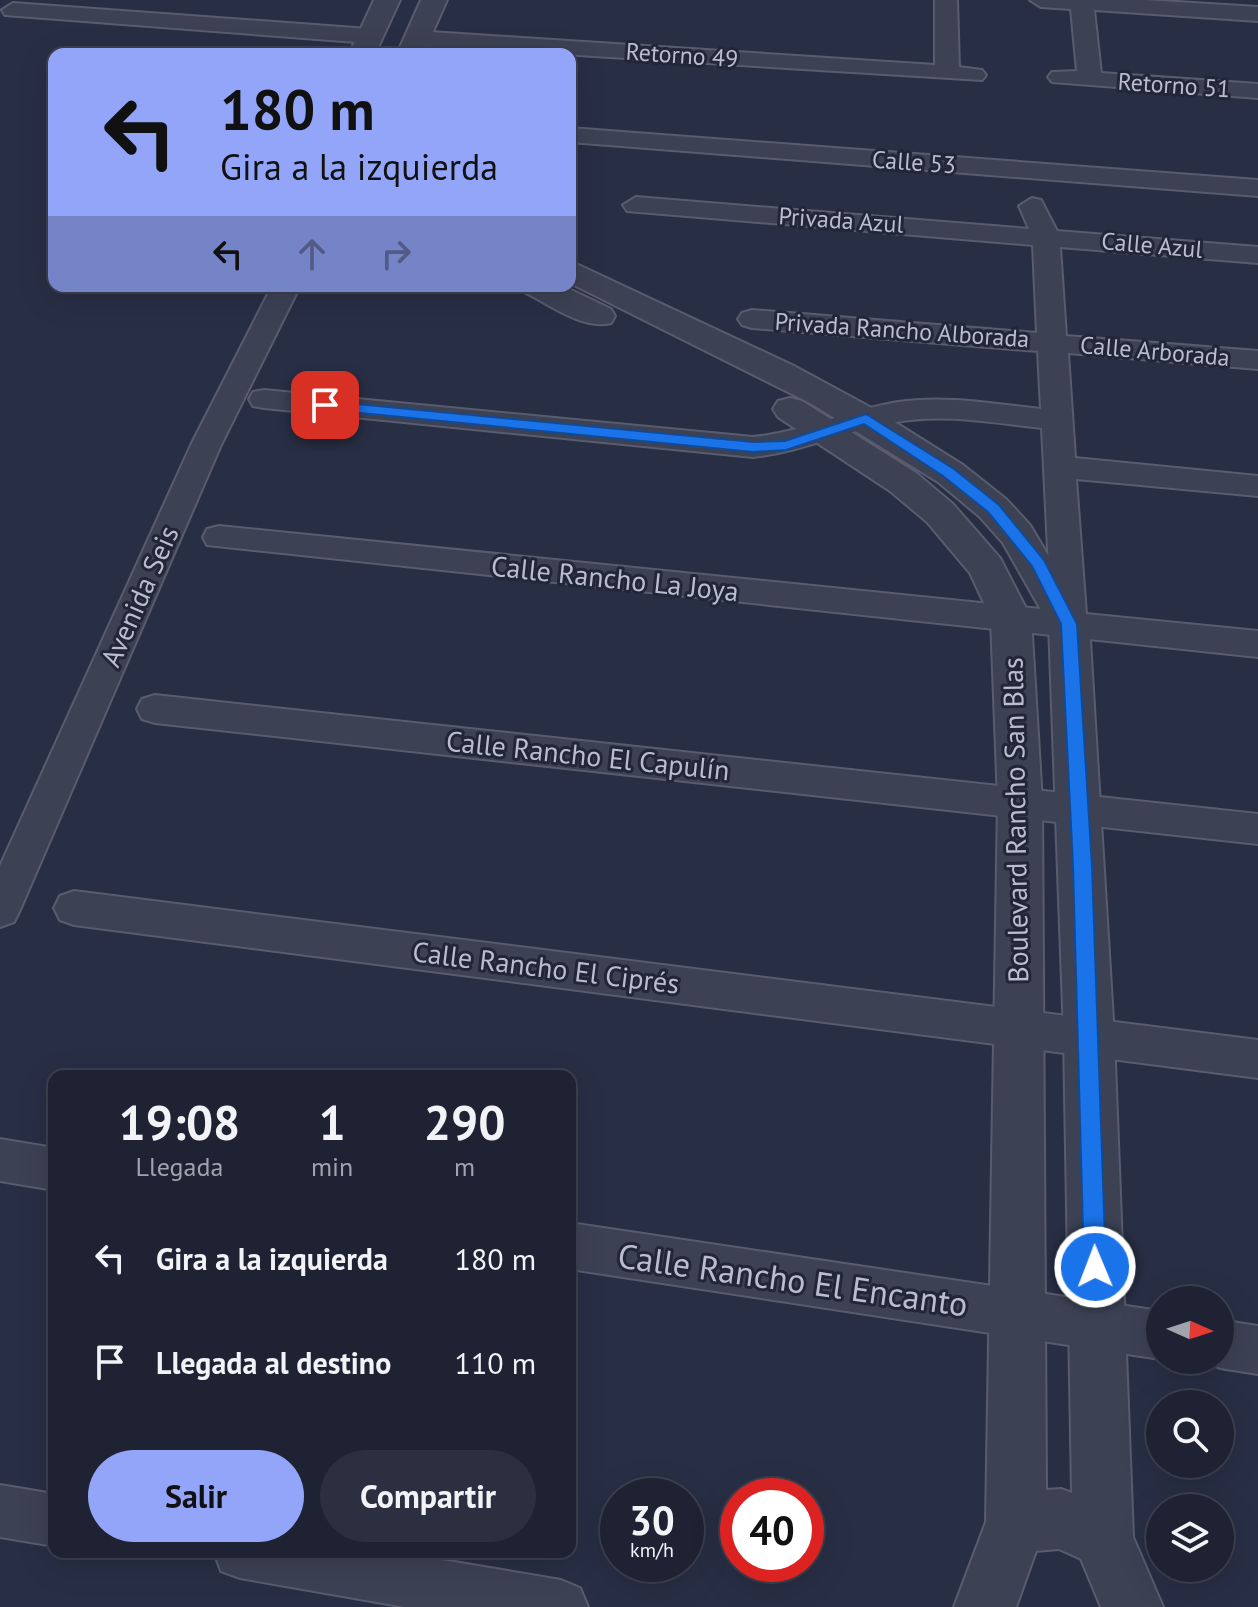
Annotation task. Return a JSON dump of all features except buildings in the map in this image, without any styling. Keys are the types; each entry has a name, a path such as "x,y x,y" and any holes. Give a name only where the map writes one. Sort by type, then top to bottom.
{"street":[{"path":"13,10 365,45 387,0"},
{"path":"413,46 434,0"},
{"path":"946,0 947,73"},
{"path":"1041,0 1258,14"},
{"path":"1082,3 1090,79"},
{"name":"Retorno 49","path":"413,46 453,48"},
{"name":"Retorno 49","path":"576,54 974,75"},
{"name":"Retorno 51","path":"1060,77 1258,91"},
{"name":"Calle 53","path":"576,135 1258,188"},
{"name":"Privada Azul","path":"636,205 1046,236"},
{"path":"1032,206 1046,236 1069,624"},
{"name":"Calle Azul","path":"1046,236 1258,255"},
{"name":"Boulevard Rancho San Blas","path":"576,274 799,382 866,419 949,472 993,508 1039,564 1069,624 1089,1036 1103,1538 1132,1607"},
{"name":"Avenida Seis","path":"0,910 206,445 283,292"},
{"name":"Boulevard Rancho San Blas","path":"549,292 786,407 903,482 940,513 986,567 1011,618 1020,802 1016,1522 985,1607"},
{"name":"Privada Rancho Alborada","path":"752,319 1052,341"},
{"name":"Calle Arborada","path":"1052,341 1258,360"},
{"path":"264,399 753,447 786,445 866,419 927,410 1057,420"},
{"path":"1060,467 1258,486"},
{"name":"Calle Rancho La Joya","path":"219,537 1258,644"},
{"name":"Calle Rancho El Capulín","path":"155,709 1258,829"},
{"name":"Calle Rancho El Ciprés","path":"74,908 1258,1059"},
{"path":"0,1160 48,1168"},
{"name":"Calle Rancho El Encanto","path":"576,1247 1146,1333"},
{"path":"1234,1346 1258,1350"},
{"path":"0,1511 48,1519"},
{"path":"1016,1522 1061,1519 1103,1538"},
{"path":"275,1558 561,1607"}],"route":[{"path":"325,405 753,447 786,445 866,419 949,472 993,508 1039,564 1069,624 1080,809 1095,1267"}]}
